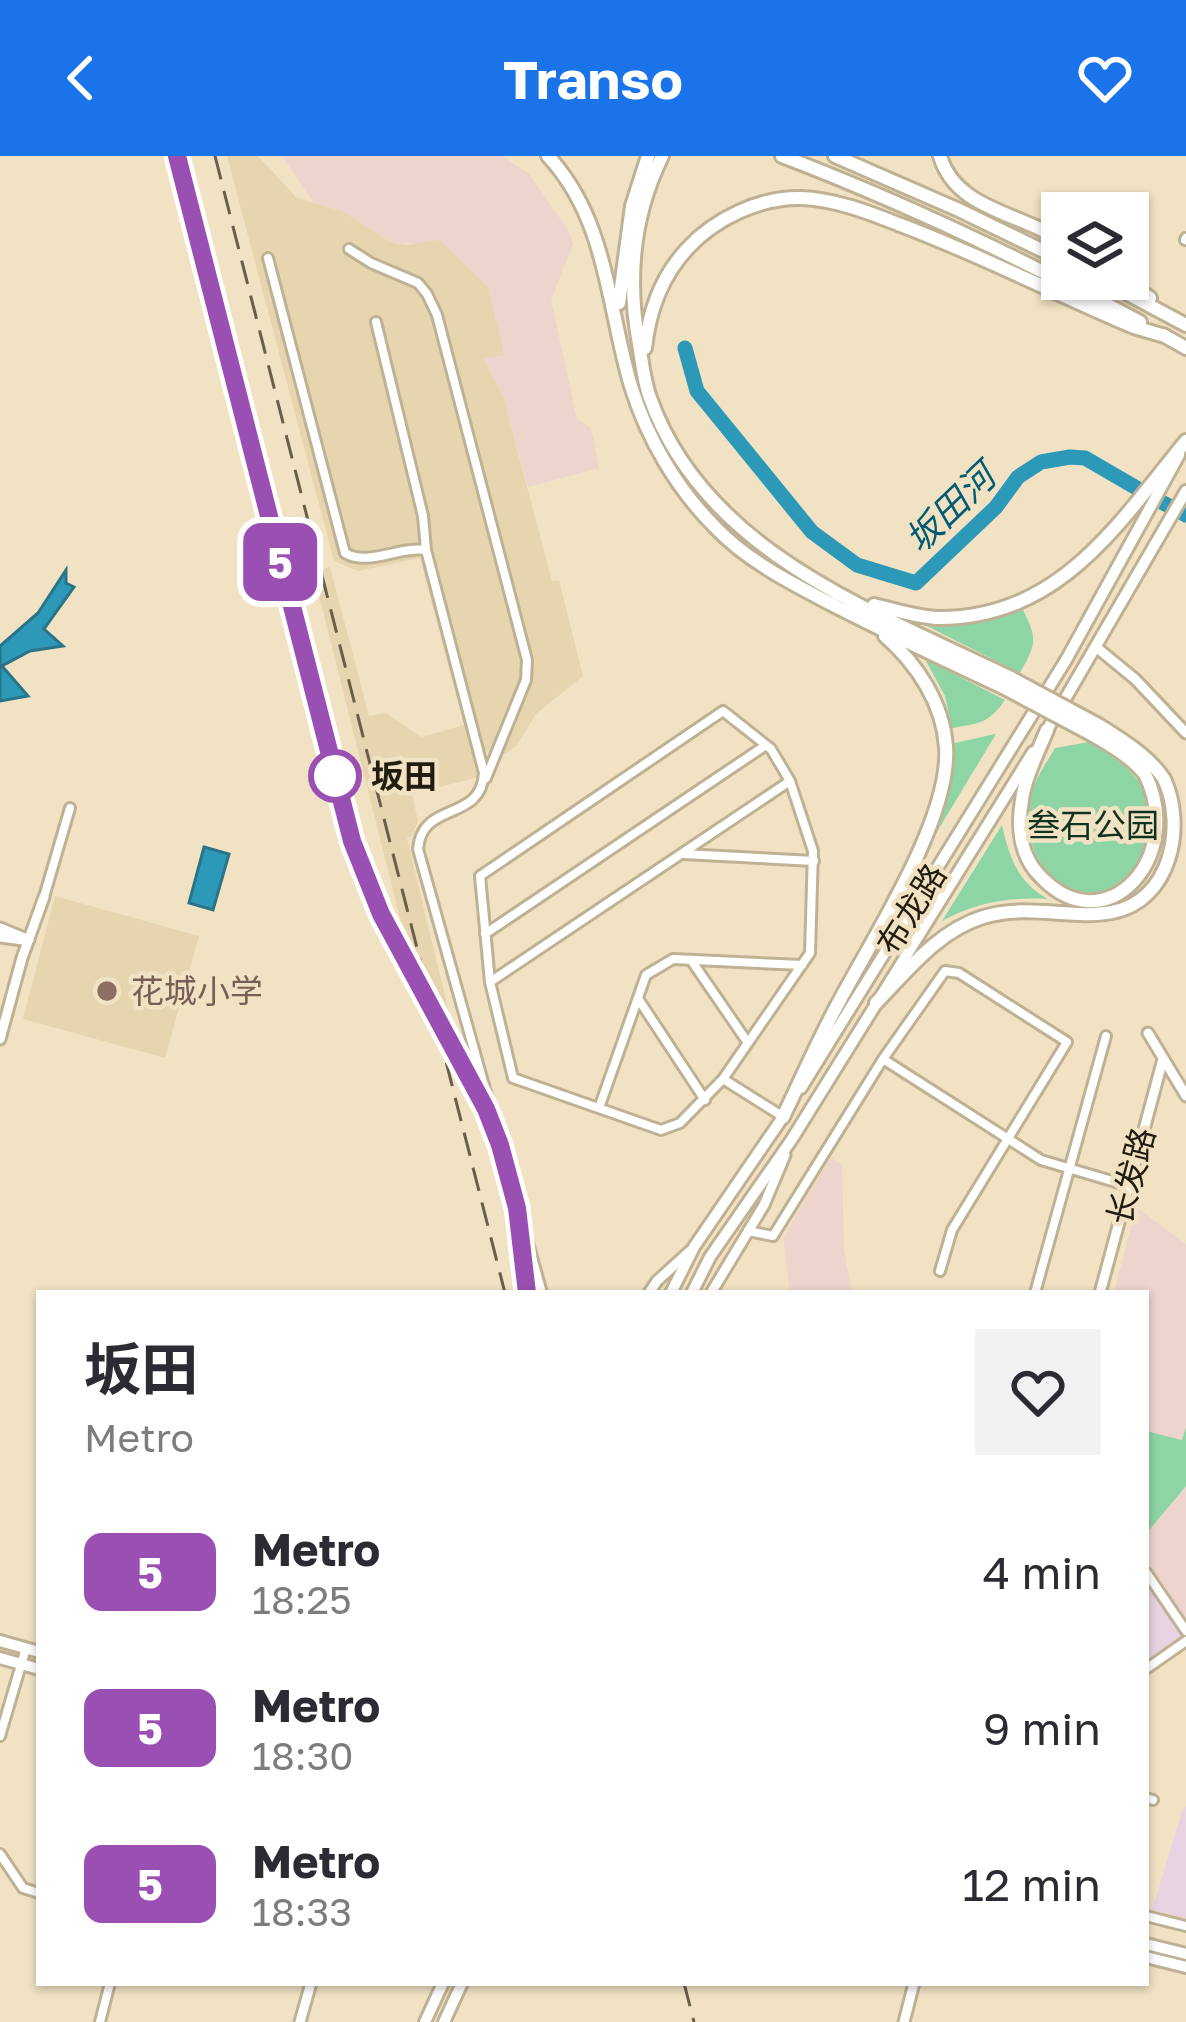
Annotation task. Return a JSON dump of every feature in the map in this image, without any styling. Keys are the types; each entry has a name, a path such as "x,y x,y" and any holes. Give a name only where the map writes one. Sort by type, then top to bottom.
{"highway":[{"path":"548,156 576,193 592,225 632,388 645,422 681,488 716,529 797,586 870,624 1007,683"},
{"path":"617,322 632,206 648,156"},
{"path":"662,156 641,212 632,306 649,397 694,482 728,517 795,568 1150,761 1175,802 1175,850 1155,888 1117,912 1006,912 962,926 937,940 876,1003"},
{"path":"782,156 1056,277 1186,348"},
{"path":"835,156 1041,250"},
{"path":"940,156 945,171 963,191 1041,229"},
{"path":"643,368 653,305 672,266 700,234 738,212 796,197 841,204 913,229 1134,327 1165,336"},
{"path":"1149,298 1186,324"},
{"path":"1140,300 1186,324"},
{"path":"854,600 935,618 964,616 1041,592 1097,548 1186,442"},
{"path":"783,1117 926,835 941,791 946,748 935,704 913,665 870,624"},
{"path":"1047,730 1022,797 1022,844 1027,860 1068,898 1107,900 1140,886 1153,871 1164,851 1166,811 1142,770 1097,730"}],"main road":[{"name":"布龙路","path":"672,1290 694,1247 783,1117 1066,660 1186,442"},
{"name":"布龙路","path":"694,1290 710,1257 794,1135 1047,730 1186,491"},
{"path":"0,1641 33,1650"},
{"path":"0,1658 36,1668"},
{"path":"1149,1945 1186,1954"},
{"path":"1149,1958 1186,1967"},
{"path":"425,2022 442,1986"},
{"path":"444,2022 461,1986"}],"street":[{"path":"349,249 418,283 437,315 527,660 526,680 478,796 428,823 418,849 541,1290"},
{"path":"268,258 344,554 359,559 426,550"},
{"path":"376,322 484,785"},
{"path":"1096,647 1136,679 1186,734"},
{"path":"723,711 766,746 790,781 814,861 810,953 705,1100 680,1123 661,1130 513,1078 490,982 480,877 723,711"},
{"path":"483,935 766,746"},
{"path":"490,982 790,781"},
{"path":"0,1039 70,808"},
{"path":"680,854 814,861"},
{"path":"0,933 28,940"},
{"path":"599,1108 646,975 673,958 803,964"},
{"path":"691,959 748,1042"},
{"path":"748,1231 773,1236 883,1059 945,971 959,974 1067,1042 952,1231 940,1271"},
{"path":"638,999 705,1100"},
{"path":"1148,1033 1186,1096"},
{"path":"1036,1290 1106,1036"},
{"path":"883,1059 1041,1160 1129,1186"},
{"name":"长发路","path":"1101,1290 1163,1059"},
{"path":"723,1079 783,1117"},
{"path":"713,1290 764,1204 794,1135"},
{"path":"651,1290 694,1247"},
{"path":"1149,1576 1186,1630"},
{"path":"1149,1667 1186,1641"},
{"path":"0,1736 21,1664 33,1650"},
{"path":"0,1854 22,1888 36,1892"},
{"path":"1149,1917 1186,1926"},
{"path":"100,2022 109,1986"},
{"path":"300,2022 310,1986"},
{"path":"904,2022 913,1986"}],"shaded area":[{"path":"227,156 258,156 297,198 344,212 392,243 440,240 488,287 504,355 483,358 503,396 552,581 559,580 583,676 536,714 516,746 505,754 470,745 479,777 412,794 418,821 407,838 452,1025 429,1033 313,572 330,567 369,716 386,713 421,737 464,725 420,558 358,571 334,561"},
{"path":"282,156 502,156 528,173 573,244 551,300 577,419 591,428 599,468 528,487 503,396 483,357 504,355 421,244 393,243 344,212 314,203"},
{"name":"花城小学","path":"55,896 199,936 165,1058 23,1019"},
{"path":"831,1157 842,1164 844,1250 851,1290 790,1290 783,1238"},
{"path":"1136,1207 1186,1244 1183,1440 1149,1432 1149,1290 1115,1290"},
{"path":"1186,1486 1186,1619 1149,1564 1149,1530"},
{"path":"1149,1586 1183,1637 1149,1659"},
{"path":"1186,1806 1186,1918 1152,1910"}],"green space":[{"path":"1023,610 1033,642 1020,673 923,624 973,621"},
{"path":"925,659 1005,700 983,721 952,728 945,696"},
{"path":"996,734 932,840 947,799 955,743"},
{"name":"叁石公园","path":"1089,742 1135,777 1159,830 1134,879 1098,892 1064,886 1051,877 1034,850 1028,817 1034,786 1055,748"},
{"path":"1002,825 1016,868 1048,899 993,902 942,921"},
{"path":"1186,1427 1186,1486 1149,1530 1149,1432 1182,1440"}],"water":[{"path":"66,570 66,583 74,587 44,629 63,646 30,651 2,666 28,696 0,701 0,646 38,613"},
{"path":"204,847 229,854 213,910 189,903"}],"waterway":[{"name":"坂田河","path":"685,348 697,391 812,532 857,565 916,583 996,507 1018,477 1041,462 1085,458 1140,490"},
{"name":"坂田河","path":"1150,496 1186,515"}],"railway":[{"path":"215,156 504,1290"},
{"path":"685,1986 694,2022"}],"metro line":[{"name":"5","path":"177,156 352,841 406,965 486,1109 511,1180 527,1290"}],"place":[{"name":"坂田","path":"335,776"},
{"name":"花城小学","path":"107,991"}]}
